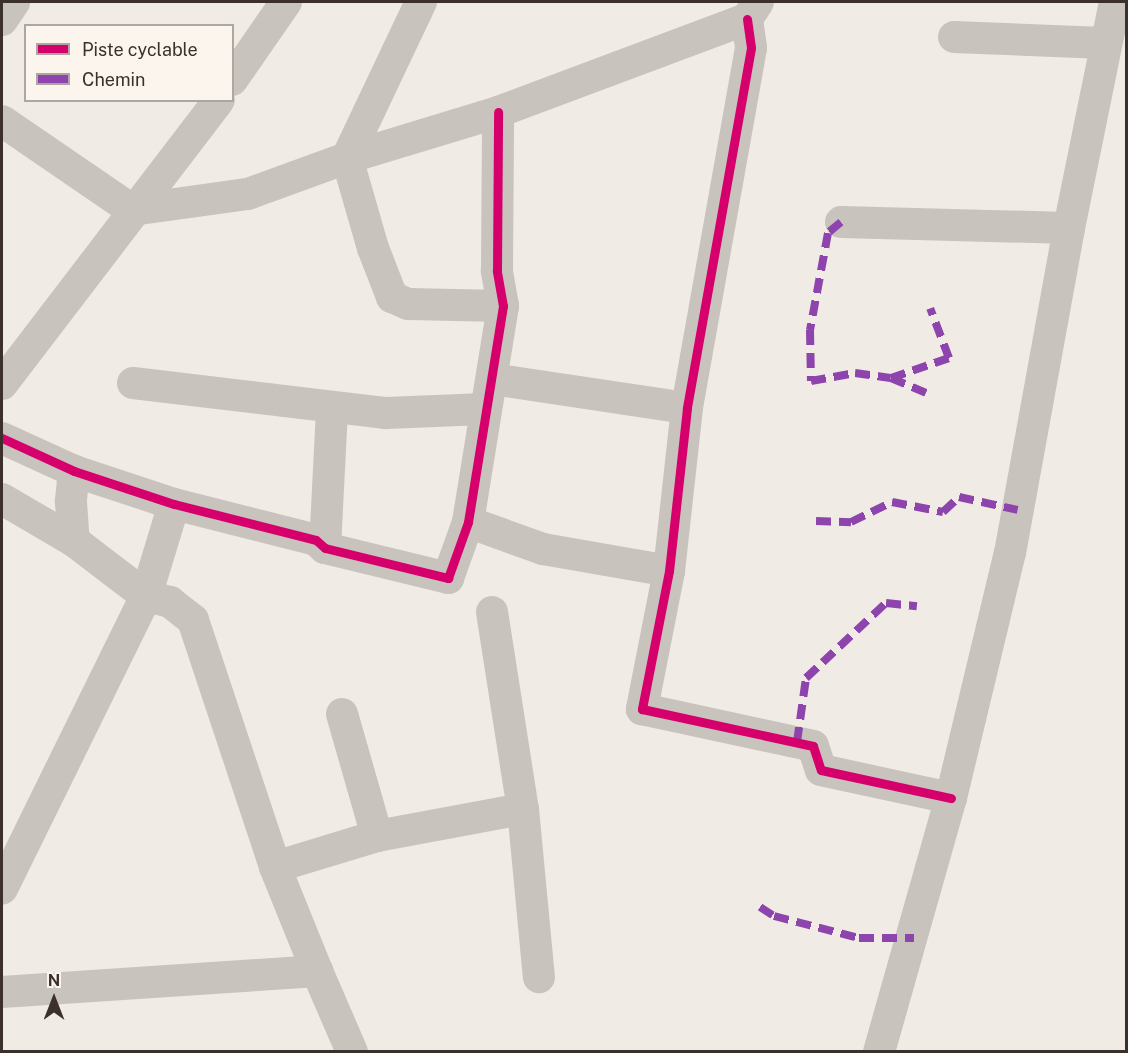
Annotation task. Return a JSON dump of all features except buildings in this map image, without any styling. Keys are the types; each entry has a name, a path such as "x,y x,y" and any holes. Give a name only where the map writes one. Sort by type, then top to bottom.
{"street":[{"path":"2,20 14,2"},
{"path":"234,77 286,2"},
{"path":"421,2 347,158 373,248 392,297 408,304 503,306"},
{"path":"879,1052 951,798 1010,553 1104,43 1115,2"},
{"path":"2,121 132,210 248,194 347,158 498,112 753,10 751,48 687,408 669,571 642,709 813,746 821,770 951,798"},
{"path":"954,37 1104,43"},
{"path":"2,384 132,210 217,102"},
{"path":"2,438 74,471 174,504 316,540 325,548 448,578 468,522 503,306 497,271 498,112"},
{"path":"842,222 1069,228"},
{"path":"133,383 332,409 386,413 489,394 687,408"},
{"path":"325,548 332,409"},
{"path":"74,471 71,502 74,541"},
{"path":"2,499 74,541 146,596 170,602 193,620 275,867 352,1052"},
{"path":"2,889 146,596 174,504"},
{"path":"468,522 543,549 669,571"},
{"path":"492,612 523,809 539,977"},
{"path":"342,714 377,836"},
{"path":"275,867 377,836 523,809"},
{"path":"2,992 317,971"}],"marked path":[{"path":"841,222 828,233 810,330 811,381 855,373 891,378 926,393"},
{"path":"891,378 949,358 930,308"},
{"path":"816,521 851,522 892,502 943,512 959,497 1018,510"},
{"path":"797,742 806,678 886,603 917,606"},
{"path":"760,907 774,916 859,938 914,938"}],"cycle path":[{"path":"747,19 751,48 687,408 669,571 642,709 813,746 821,770 951,798"},
{"path":"2,438 74,471 174,504 316,540 325,548 448,578 468,522 503,306 497,271 498,112"}]}
